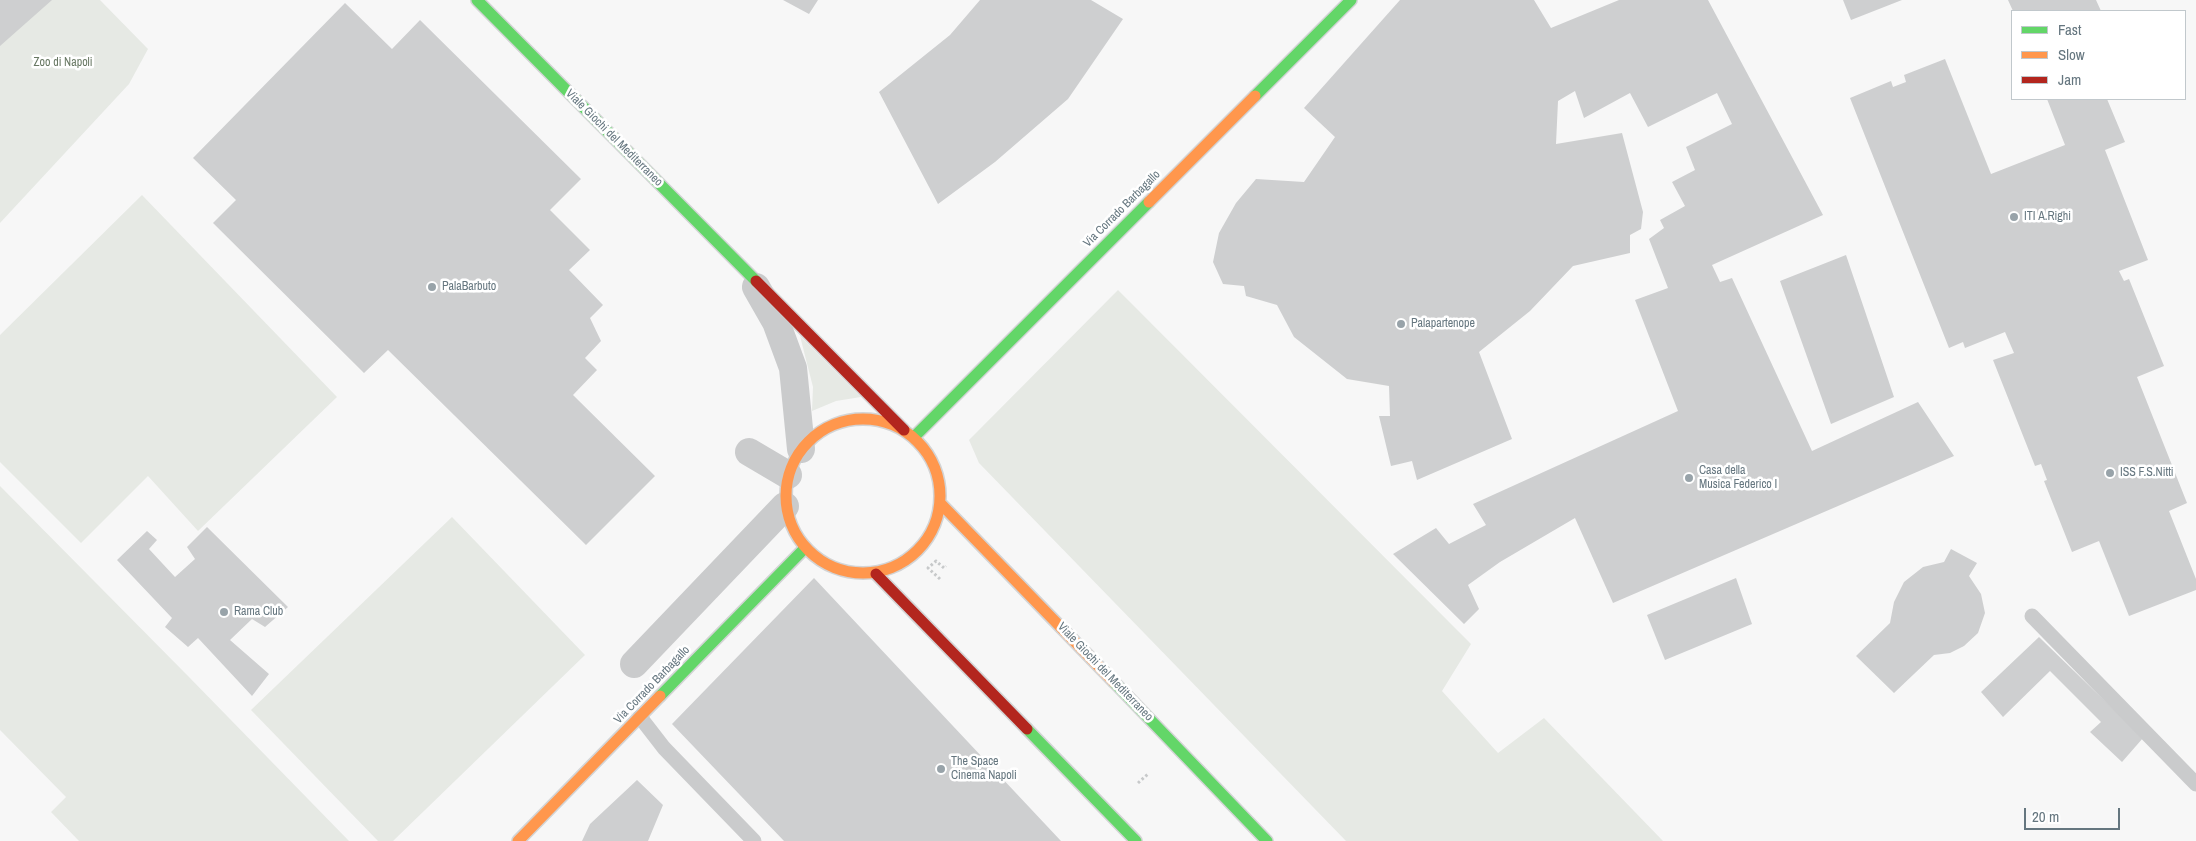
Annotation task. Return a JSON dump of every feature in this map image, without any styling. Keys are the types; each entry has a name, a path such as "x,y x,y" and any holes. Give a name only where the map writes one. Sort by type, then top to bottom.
{"main road":[{"name":"Viale Giochi del Mediterraneo","path":"477,0 904,430"},
{"name":"Via Corrado Barbagallo","path":"914,437 1351,0"},
{"path":"849,420 877,420 904,430 914,437 930,456 939,479 941,504 934,529 920,550 900,565 876,574 850,574 825,565 805,548 792,529 786,506 788,475 801,449 822,430 849,420"},
{"name":"Viale Giochi del Mediterraneo","path":"941,504 958,519 1267,841"},
{"name":"Via Corrado Barbagallo","path":"518,841 805,548"},
{"path":"876,574 1136,841"}],"street":[{"name":"Viale Giochi del Mediterraneo","path":"751,277 776,322 793,368 801,449"},
{"path":"749,452 788,475"},
{"path":"634,664 786,506"}],"lane":[{"path":"2032,616 2196,784"},
{"path":"640,717 664,748 754,841"}],"path":[{"path":"940,580 928,568 936,561 944,568 946,566"},
{"path":"1138,783 1148,774"}],"green space":[{"name":"Zoo di Napoli","path":"0,0 100,0 148,49 129,84 0,223"},
{"path":"142,195 337,397 198,531 148,476 81,543 0,462 0,335"},
{"path":"1118,290 1471,644 1442,691 1498,753 1544,718 1663,841 1346,841 979,463 969,440"},
{"path":"800,336 861,397 836,401 812,411 813,387"},
{"path":"0,486 349,841 79,841 51,812 66,797 0,730"},
{"path":"452,517 585,655 393,841 378,841 251,710"}],"building":[{"path":"0,0 52,0 0,46"},
{"path":"783,0 818,0 809,14"},
{"path":"980,0 1091,0 1123,19 1068,99 995,162 938,204 879,92 950,35"},
{"name":"Palapartenope","path":"1400,0 1534,0 1551,28 1619,0 1708,0 1823,215 1712,265 1720,282 1732,278 1812,451 1918,402 1954,456 1613,603 1575,518 1500,562 1468,585 1479,609 1464,624 1393,554 1436,528 1449,544 1486,525 1473,504 1678,411 1635,300 1668,288 1649,239 1664,228 1660,220 1685,206 1672,182 1695,170 1686,147 1732,124 1717,93 1648,127 1630,93 1584,118 1575,91 1558,101 1556,144 1622,133 1643,212 1641,229 1630,235 1630,253 1573,266 1530,311 1479,352 1512,439 1417,480 1412,461 1391,466 1379,416 1390,416 1389,386 1347,379 1294,337 1277,305 1246,296 1244,286 1223,284 1213,262 1219,233 1236,203 1256,179 1304,182 1335,137 1304,108"},
{"path":"1843,0 1902,0 1851,20"},
{"path":"2008,0 2096,0 2101,10 2013,10"},
{"name":"PalaBarbuto","path":"345,3 392,49 420,20 581,179 550,210 590,250 569,270 603,305 590,318 601,341 585,358 597,370 573,395 655,476 586,545 388,350 364,373 213,223 236,200 193,158"},
{"name":"ITI A.Righi","path":"1945,59 1991,174 2065,145 2047,100 2107,100 2125,142 2105,150 2148,260 2119,271 2124,281 2129,279 2164,366 2137,377 2187,503 2169,511 2196,579 2196,590 2129,616 2099,541 2072,552 2044,481 2047,480 2041,464 2035,466 1993,360 2014,353 2005,332 1965,348 1963,342 1949,348 1850,98 1891,81 1893,87 1906,82 1904,75"},
{"path":"1846,255 1894,397 1831,424 1780,281"},
{"name":"Rama Club","path":"207,527 288,607 265,627 252,619 230,640 269,674 252,696 198,638 188,647 165,627 172,618 117,560 147,531 157,540 149,549 175,577 195,559 187,547"},
{"path":"1951,549 1977,563 1969,576 1981,594 1985,613 1978,633 1964,646 1950,653 1934,655 1894,693 1856,656 1890,623 1894,602 1904,582 1923,567 1944,562"},
{"path":"814,578 1061,841 784,841 672,724"},
{"path":"1736,578 1752,624 1665,660 1647,615"},
{"path":"2039,637 2143,738 2122,762 2090,732 2101,722 2050,671 2003,717 1981,692"},
{"path":"637,780 663,805 648,841 582,841 590,824"}],"traffic: fast":[{"path":"477,0 756,281"},
{"path":"1255,96 1351,0"},
{"path":"914,437 1149,202"},
{"path":"660,696 805,548"},
{"path":"1114,682 1267,841"},
{"path":"1027,729 1136,841"}],"traffic: slow":[{"path":"1149,202 1255,96"},
{"path":"863,419 878,420 893,425 918,441 934,466 939,481 940,496 939,511 934,526 918,551 893,567 878,572 863,573 848,572 833,567 808,551 792,526 787,511 786,496 787,481 792,466 808,441 833,425 848,420 863,419"},
{"path":"941,504 1114,682"},
{"path":"518,841 660,696"}],"traffic: jam":[{"path":"756,281 904,430"},
{"path":"876,574 1027,729"}],"place":[{"name":"ITI A.Righi","path":"2014,217"},
{"name":"PalaBarbuto","path":"432,287"},
{"name":"Palapartenope","path":"1401,324"},
{"name":"ISS F.S.Nitti","path":"2110,473"},
{"name":"Casa della Musica Federico I","path":"1689,478"},
{"name":"Rama Club","path":"224,612"},
{"name":"The Space Cinema Napoli","path":"941,769"}]}
